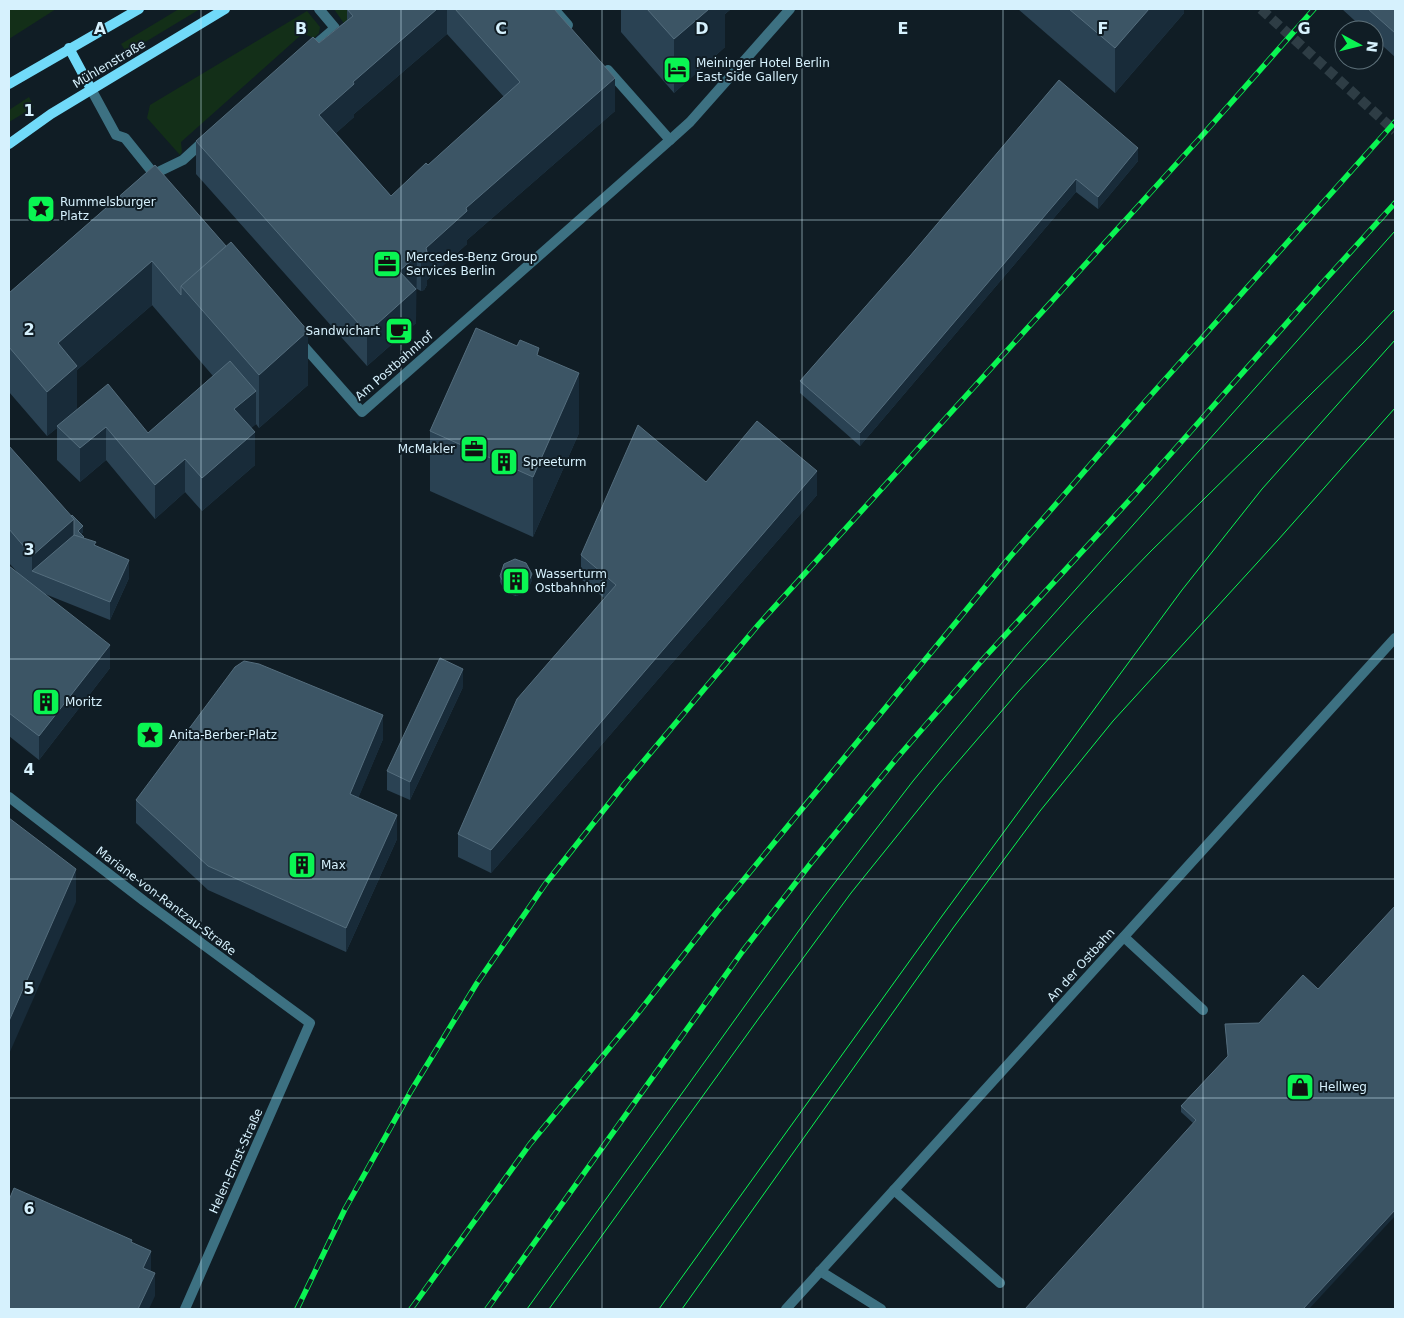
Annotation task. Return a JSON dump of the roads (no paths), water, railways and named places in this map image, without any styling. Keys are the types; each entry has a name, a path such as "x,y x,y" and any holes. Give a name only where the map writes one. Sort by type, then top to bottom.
{"main road":[{"path":"9,84 139,9"},
{"name":"Mühlenstraße","path":"9,144 51,114 91,89 225,9"},
{"path":"69,48 91,89"}],"street":[{"path":"298,60 335,28 319,9"},
{"path":"554,9 578,36"},
{"name":"Am Postbahnhof","path":"297,338 362,412 690,122 790,9"},
{"path":"604,66 670,140"},
{"path":"91,89 116,135 126,138 167,189"},
{"path":"139,187 154,174 183,160 212,135"},
{"name":"An der Ostbahn","path":"786,1309 1395,638"},
{"name":"Mariane-von-Rantzau-Straße","path":"9,798 144,901 310,1023"},
{"path":"1124,937 1203,1010"},
{"name":"Helen-Ernst-Straße","path":"185,1309 310,1023"},
{"path":"894,1190 1000,1283"},
{"path":"820,1271 881,1309"}],"tunnel":[{"path":"1261,9 1395,131"}],"tram line":[{"path":"527,1309 813,911 913,781 1019,653 1395,231"},
{"path":"549,1309 851,893 938,785 1018,692 1090,614 1395,309"},
{"path":"659,1309 942,916 1182,590 1262,489 1395,340"},
{"path":"682,1309 953,928 1040,811 1113,721 1395,408"}],"railway":[{"path":"297,1309 345,1209 411,1091 477,983 546,883 626,782 759,624 1199,139 1314,9"},
{"path":"411,1309 530,1144 635,1017 717,912 1009,558 1143,404 1395,122"},
{"path":"487,1309 742,952 811,863 897,758 985,657 1136,493 1395,203"}],"place":[{"name":"Meininger Hotel Berlin East Side Gallery","path":"677,70"},
{"name":"Rummelsburger Platz","path":"41,209"},
{"name":"Mercedes-Benz Group Services Berlin","path":"387,264"},
{"name":"Sandwichart","path":"399,331"},
{"name":"McMakler","path":"474,449"},
{"name":"Spreeturm","path":"504,462"},
{"name":"Wasserturm Ostbahnhof","path":"516,581"},
{"name":"Moritz","path":"46,702"},
{"name":"Anita-Berber-Platz","path":"150,735"},
{"name":"Max","path":"302,865"},
{"name":"Hellweg","path":"1300,1087"}]}
